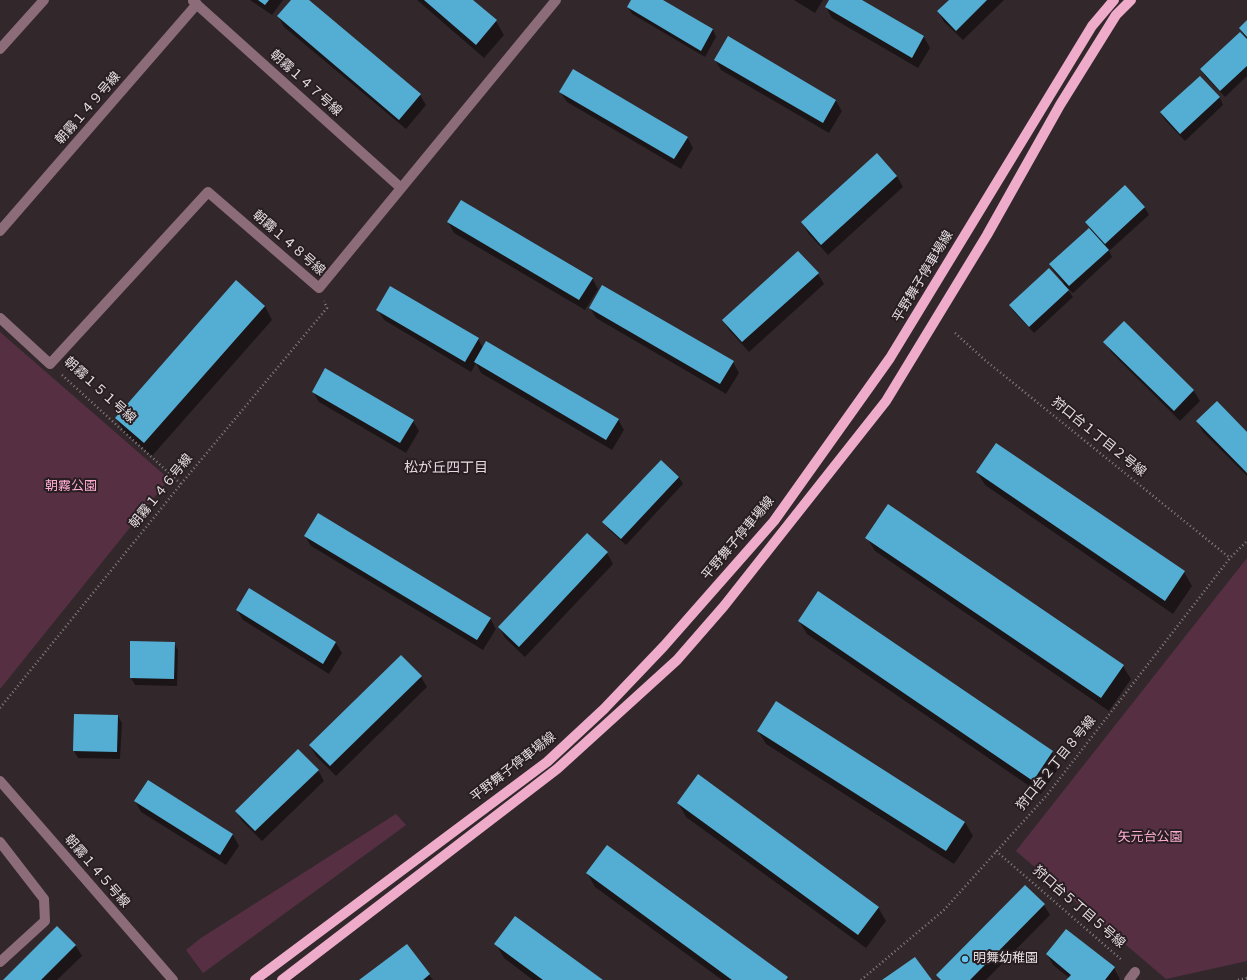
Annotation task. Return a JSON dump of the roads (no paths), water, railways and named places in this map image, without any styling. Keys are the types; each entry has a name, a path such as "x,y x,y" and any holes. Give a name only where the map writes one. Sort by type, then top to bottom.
{"main road":[{"name":"平野舞子停車場線","path":"255,980 547,762 604,709 669,640 774,521 890,358 1092,26 1114,0"},
{"name":"平野舞子停車場線","path":"282,980 557,769 677,660 719,611 886,401 987,235 1060,105 1116,15 1130,0"}],"street":[{"path":"0,49 44,0"},
{"name":"朝霧１４８号線","path":"50,364 208,192 319,288 556,0"},
{"name":"朝霧１４７号線","path":"194,2 401,188"},
{"name":"朝霧１４９号線","path":"0,231 194,2"},
{"name":"朝霧１５１号線","path":"0,318 50,364"},
{"name":"朝霧１４５号線","path":"0,781 173,980"},
{"path":"0,842 44,899 45,921 0,962"}],"place":[{"name":"明舞幼稚園","path":"965,959"}],"district":[{"name":"松が丘四丁目","path":"446,469"}],"park label":[{"name":"朝霧公園","path":"71,487"},
{"name":"矢元台公園","path":"1150,838"}]}
